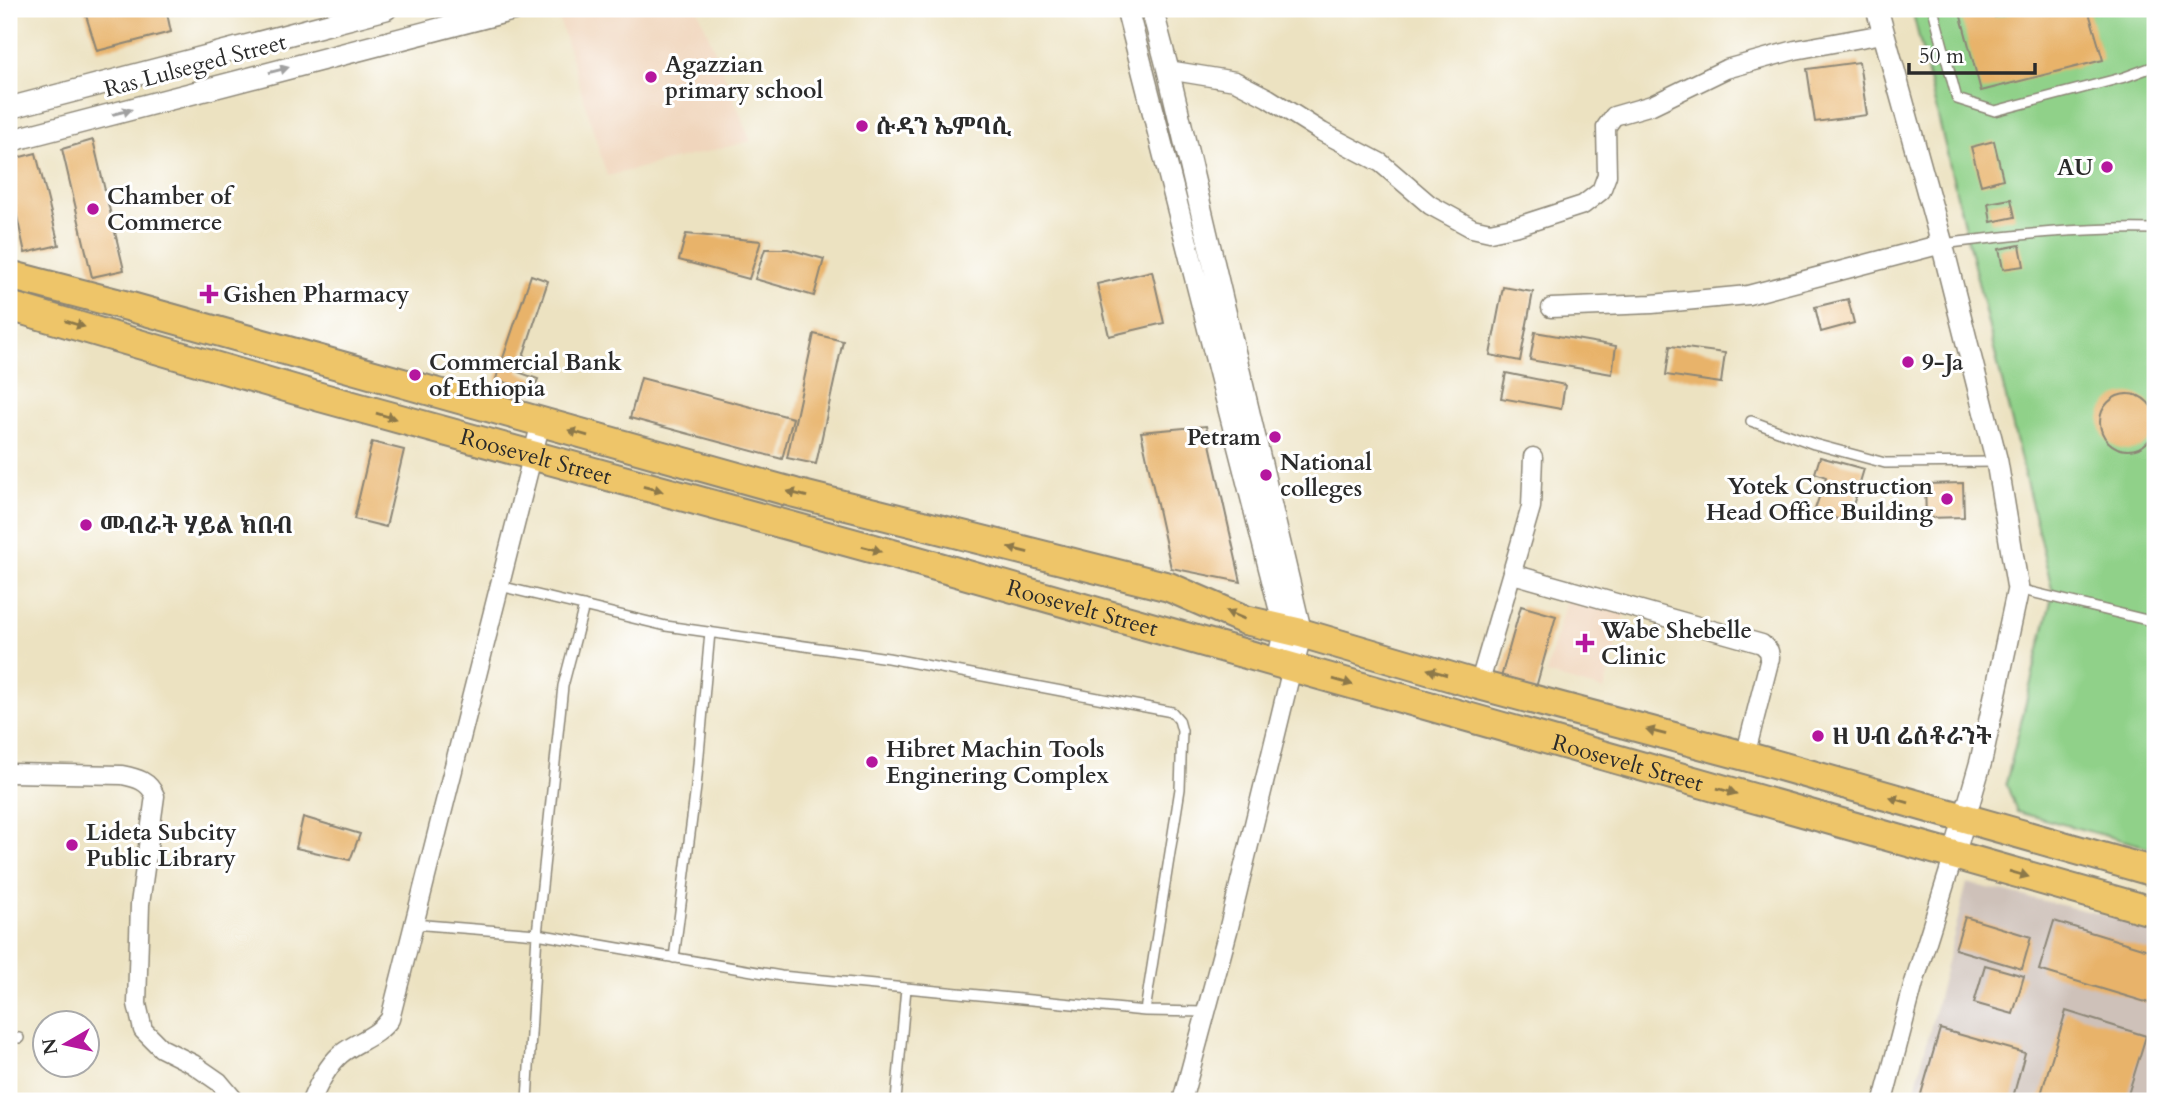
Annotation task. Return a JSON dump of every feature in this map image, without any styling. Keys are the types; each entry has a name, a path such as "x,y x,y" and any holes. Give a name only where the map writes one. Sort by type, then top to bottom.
{"main road":[{"name":"Roosevelt Street","path":"9,275 808,497 1169,587 1245,620 1745,756 2155,873"},
{"name":"Roosevelt Street","path":"9,306 320,397 918,561 2155,912"},
{"path":"320,397 329,364"},
{"path":"1603,756 1615,721"}],"street":[{"name":"Ras Lulseged Street","path":"9,108 386,9"},
{"name":"Ras Lulseged Street","path":"9,141 489,12 516,9"},
{"path":"1127,9 1293,631"},
{"path":"1152,9 1168,70 1293,631 1207,1012 1182,1101"},
{"path":"1877,9 1942,244 1997,462 2018,589 1981,761 1914,983 1883,1101"},
{"path":"1168,70 1234,81 1268,98 1322,132 1381,163 1430,205 1472,228 1490,232 1583,205 1601,191 1607,175 1606,127 1614,116 1652,105 1726,69 1795,50 1883,34"},
{"path":"186,63 196,92"},
{"path":"85,89 93,119"},
{"path":"1551,308 1652,304 1748,295 1942,244"},
{"path":"311,1101 333,1061 343,1052 376,1034 390,1019 541,422"},
{"path":"1479,685 1531,507 1533,457"},
{"path":"1513,574 1762,645 1769,651 1770,659 1745,756"},
{"path":"9,773 122,775 138,779 151,787 155,796 140,904 137,992 143,1030 161,1048 219,1082 235,1101"}],"lane":[{"path":"1933,9 1957,99 1995,111 2125,77 2155,66"},
{"path":"1942,244 2031,233 2155,229"},
{"path":"1751,421 1814,444 1885,463 1997,462"},
{"path":"500,586 666,626 888,658 1172,712 1179,720 1182,731 1180,789 1145,1011"},
{"path":"2018,589 2155,622"},
{"path":"527,1101 537,934 563,686 584,606"},
{"path":"674,958 696,787 710,632"},
{"path":"413,924 537,934 781,976 1145,1011 1207,1012"},
{"path":"896,1101 906,988"}],"shaded area":[{"name":"Agazzian primary school","path":"571,9 698,9 751,141 607,176 557,12"},
{"name":"Wabe Shebelle Clinic","path":"1567,596 1625,612 1604,690 1546,674"},
{"path":"1967,883 2155,927 2155,1066 2146,1101 1912,1101"}],"green space":[{"path":"1912,9 2155,9 2155,849 2017,812 2006,783 2053,593"}],"building":[{"path":"84,9 166,9 171,32 97,51"},
{"path":"1959,9 1993,9 1995,17 2029,9 2088,9 2103,60 1981,91"},
{"path":"1859,62 1867,115 1815,122 1807,69"},
{"name":"Chamber of Commerce","path":"93,140 124,270 92,277 62,149"},
{"path":"1994,141 2003,179 1981,185 1971,147"},
{"path":"36,153 59,245 25,253 9,180 9,160"},
{"path":"2011,199 2015,217 1991,222 1988,203"},
{"path":"686,234 761,241 749,279 679,260"},
{"path":"2020,245 2024,266 2003,269 1999,249"},
{"path":"765,249 788,249 824,259 814,296 755,279"},
{"path":"1152,271 1164,323 1109,336 1097,284"},
{"path":"531,275 548,281 518,372 538,379 533,392 496,379"},
{"path":"1503,287 1533,292 1520,361 1490,355"},
{"path":"1848,299 1854,323 1821,332 1815,307"},
{"path":"1535,332 1616,346 1612,374 1530,360"},
{"path":"814,334 843,341 816,464 787,458"},
{"path":"1670,346 1725,353 1721,383 1666,375"},
{"path":"1506,373 1565,385 1561,409 1501,398"},
{"path":"641,378 793,418 782,459 630,418"},
{"path":"2128,394 2143,399 2151,407 2156,422 2151,437 2143,445 2128,450 2113,445 2105,437 2100,422 2105,407 2113,399"},
{"path":"1206,426 1241,582 1171,568 1141,432"},
{"path":"372,442 404,450 386,527 354,519"},
{"path":"1820,457 1864,469 1848,522 1814,512 1826,477 1815,473"},
{"path":"1963,483 1964,517 1926,518 1925,484"},
{"path":"1521,606 1556,616 1535,691 1500,681"},
{"path":"303,817 360,834 350,860 296,848"},
{"path":"1965,917 2031,937 2022,969 1955,949"},
{"path":"2054,921 2155,952 2155,984 2149,1003 2039,970"},
{"path":"1985,965 2024,976 2013,1014 1974,1003"},
{"path":"2066,1011 2146,1036 2126,1101 2039,1101"},
{"path":"1940,1029 2025,1053 2012,1101 1919,1101"}],"place":[{"name":"Agazzian primary school","path":"651,77"},
{"name":"ሱዳን ኤምባሲ","path":"862,126"},
{"name":"AU","path":"2107,167"},
{"name":"Chamber of Commerce","path":"93,209"},
{"name":"Gishen Pharmacy","path":"209,294"},
{"name":"9-Ja","path":"1908,362"},
{"name":"Commercial Bank of Ethiopia","path":"415,375"},
{"name":"Petram","path":"1275,437"},
{"name":"National colleges","path":"1266,475"},
{"name":"Yotek Construction Head Office Building","path":"1947,499"},
{"name":"መብራት ሃይል ክበብ","path":"86,525"},
{"name":"Wabe Shebelle Clinic","path":"1585,643"},
{"name":"ዘ ሀብ ሬስቶራንት","path":"1818,736"},
{"name":"Hibret Machin Tools Enginering Complex","path":"872,762"},
{"name":"Lideta Subcity Public Library","path":"72,845"}]}
